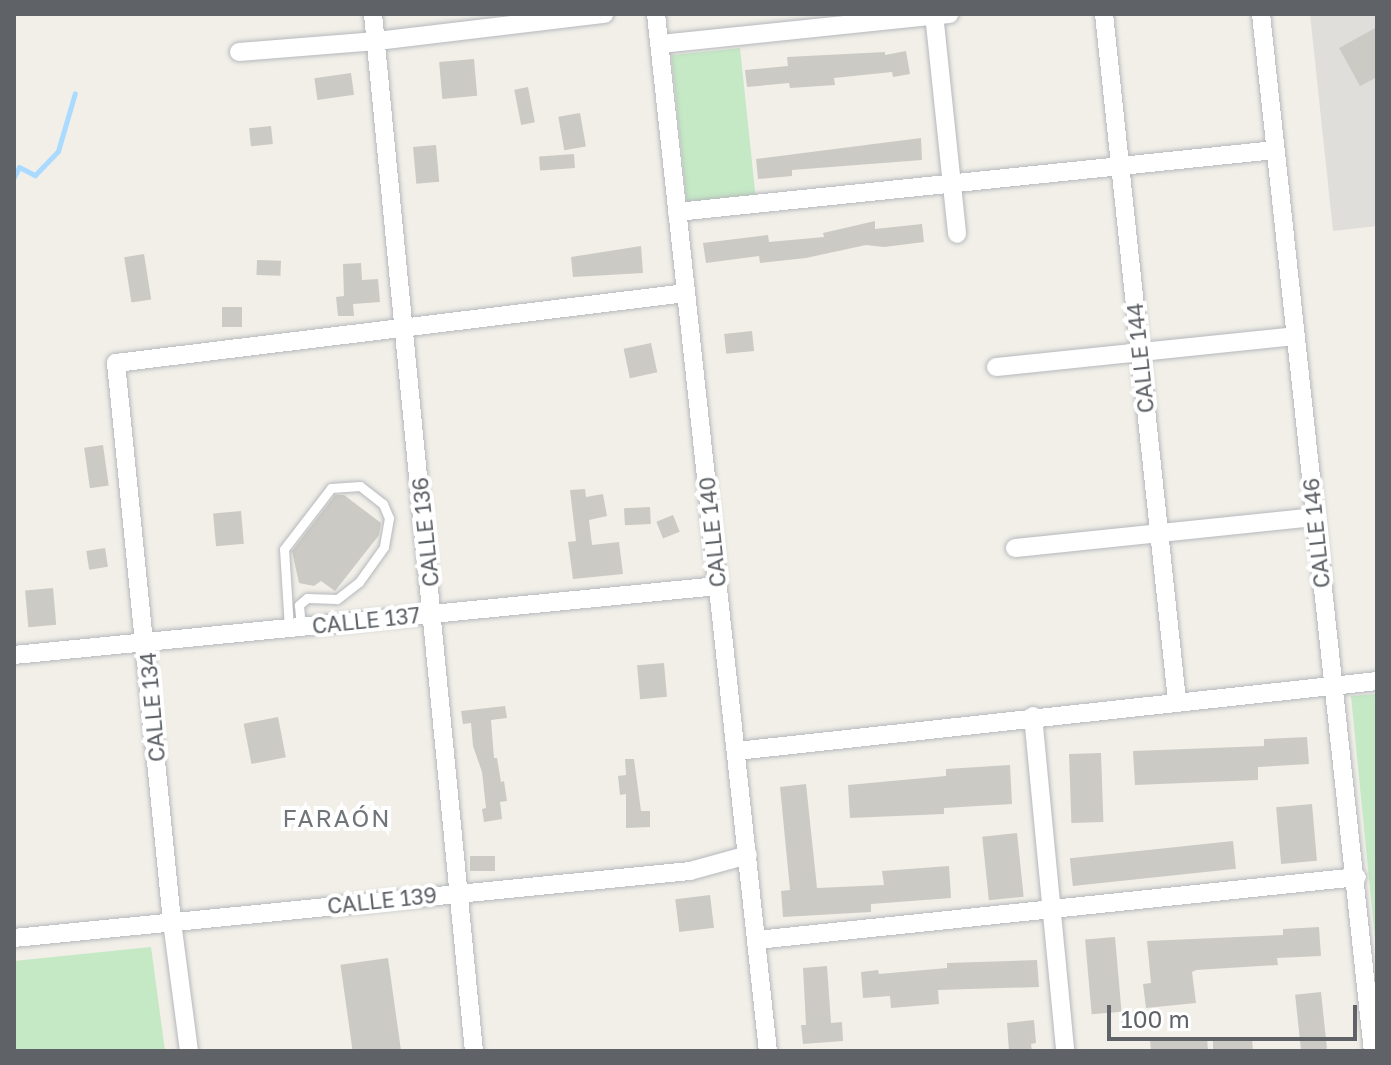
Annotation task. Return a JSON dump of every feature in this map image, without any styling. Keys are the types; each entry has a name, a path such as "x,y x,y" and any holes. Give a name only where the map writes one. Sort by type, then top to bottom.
{"street":[{"name":"CALLE 136","path":"373,14 474,1051"},
{"path":"239,52 377,41 604,14"},
{"name":"CALLE 140","path":"656,14 768,1051"},
{"name":"CALLE 144","path":"1104,14 1177,701"},
{"name":"CALLE 146","path":"1261,14 1332,685 1357,877 1373,1051"},
{"path":"660,44 939,15 957,234"},
{"path":"677,212 1275,150"},
{"path":"405,327 686,293"},
{"name":"CALLE 134","path":"189,1051 172,921 116,363 405,327"},
{"path":"996,367 1295,336"},
{"path":"1015,548 1314,517"},
{"name":"CALLE 137","path":"14,655 718,586"},
{"path":"737,751 1033,716 1377,681"},
{"path":"1033,716 1065,1051"},
{"name":"CALLE 139","path":"14,938 690,871 748,855"},
{"path":"757,940 1357,877"}],"lane":[{"path":"360,486 383,504 389,532 384,547 359,582 337,599 307,598 299,605 295,627 284,549 331,488 360,486"}],"shaded area":[{"path":"1310,14 1377,14 1377,226 1333,231"}],"green space":[{"path":"740,48 755,195 687,202 671,55"},
{"path":"1377,694 1377,959 1351,696"},
{"path":"151,947 165,1051 14,1051 14,961"}],"building":[{"path":"1377,27 1377,77 1360,86 1339,48"},
{"path":"906,51 910,74 893,77 892,72 834,78 835,85 790,88 789,83 747,87 745,70 788,66 787,57 885,52 885,55"},
{"path":"474,59 477,96 442,99 439,62"},
{"path":"351,73 354,95 317,100 314,78"},
{"path":"528,87 535,122 521,125 514,90"},
{"path":"580,113 586,146 564,150 558,117"},
{"path":"271,126 273,144 251,146 249,128"},
{"path":"921,138 922,160 792,170 792,176 758,179 756,159"},
{"path":"436,145 439,182 416,184 413,147"},
{"path":"574,154 575,168 540,170 539,156"},
{"path":"875,221 875,229 922,224 924,242 884,247 866,245 806,258 760,263 759,256 706,263 703,243 768,235 769,242 824,237 823,233"},
{"path":"641,246 643,273 573,277 571,257"},
{"path":"144,254 151,299 131,303 124,257"},
{"path":"257,260 281,261 280,276 256,275"},
{"path":"361,263 362,280 378,279 380,302 353,304 354,316 338,316 336,297 344,296 343,264"},
{"path":"222,307 242,307 242,327 222,327"},
{"path":"752,331 754,351 726,354 724,334"},
{"path":"651,343 657,372 630,378 624,349"},
{"path":"103,445 109,486 90,488 84,448"},
{"path":"585,489 586,497 603,494 607,516 589,520 592,545 619,542 623,574 573,579 568,542 576,541 570,490"},
{"path":"335,495 344,495 381,523 379,535 335,591 321,581 314,586 299,583 292,551"},
{"path":"650,507 651,524 625,525 624,508"},
{"path":"241,511 244,544 216,546 213,513"},
{"path":"673,515 680,532 663,538 656,522"},
{"path":"105,548 108,567 89,570 86,551"},
{"path":"53,588 56,625 28,627 25,590"},
{"path":"664,663 667,697 640,699 637,665"},
{"path":"505,706 507,718 491,720 494,758 497,758 501,782 504,781 507,801 500,802 502,819 484,822 482,809 486,808 482,772 473,746 471,723 463,724 461,711"},
{"path":"278,717 286,757 251,764 244,724"},
{"path":"1307,737 1309,764 1258,767 1258,780 1135,785 1133,751 1264,746 1264,739"},
{"path":"1101,753 1103,822 1071,823 1069,754"},
{"path":"625,759 634,759 641,811 650,811 650,827 626,828 626,794 620,795 618,776 626,775"},
{"path":"1010,765 1012,804 944,808 944,814 850,818 848,785 946,776 946,769"},
{"path":"806,784 817,888 884,885 882,871 949,866 951,898 871,904 871,912 783,917 781,891 790,890 780,787"},
{"path":"1312,804 1317,861 1281,864 1276,807"},
{"path":"1017,833 1024,897 989,900 982,837"},
{"path":"1233,841 1236,869 1073,886 1070,858"},
{"path":"470,856 495,856 495,871 470,871"},
{"path":"710,895 714,928 679,932 675,899"},
{"path":"1319,927 1321,956 1277,958 1278,965 1196,970 1192,972 1196,1003 1146,1008 1143,984 1151,983 1147,941 1283,935 1283,929"},
{"path":"1115,937 1122,1012 1092,1014 1085,940"},
{"path":"388,958 401,1051 353,1051 340,965"},
{"path":"1037,960 1039,987 938,990 939,1004 891,1008 890,996 863,998 861,972 878,970 879,974 947,968 947,963"},
{"path":"827,966 831,1023 842,1022 843,1041 803,1044 801,1025 806,1025 803,968"},
{"path":"1321,992 1327,1049 1301,1051 1295,995"},
{"path":"1034,1020 1036,1043 1031,1044 1032,1051 1009,1051 1007,1023"},
{"path":"1207,1037 1208,1051 1151,1051 1150,1041"},
{"path":"1252,1038 1253,1051 1213,1051 1213,1041"}],"waterway":[{"path":"14,177 19,167 35,175 58,151 75,93"}],"district":[{"name":"FARAÓN","path":"337,818"}]}
